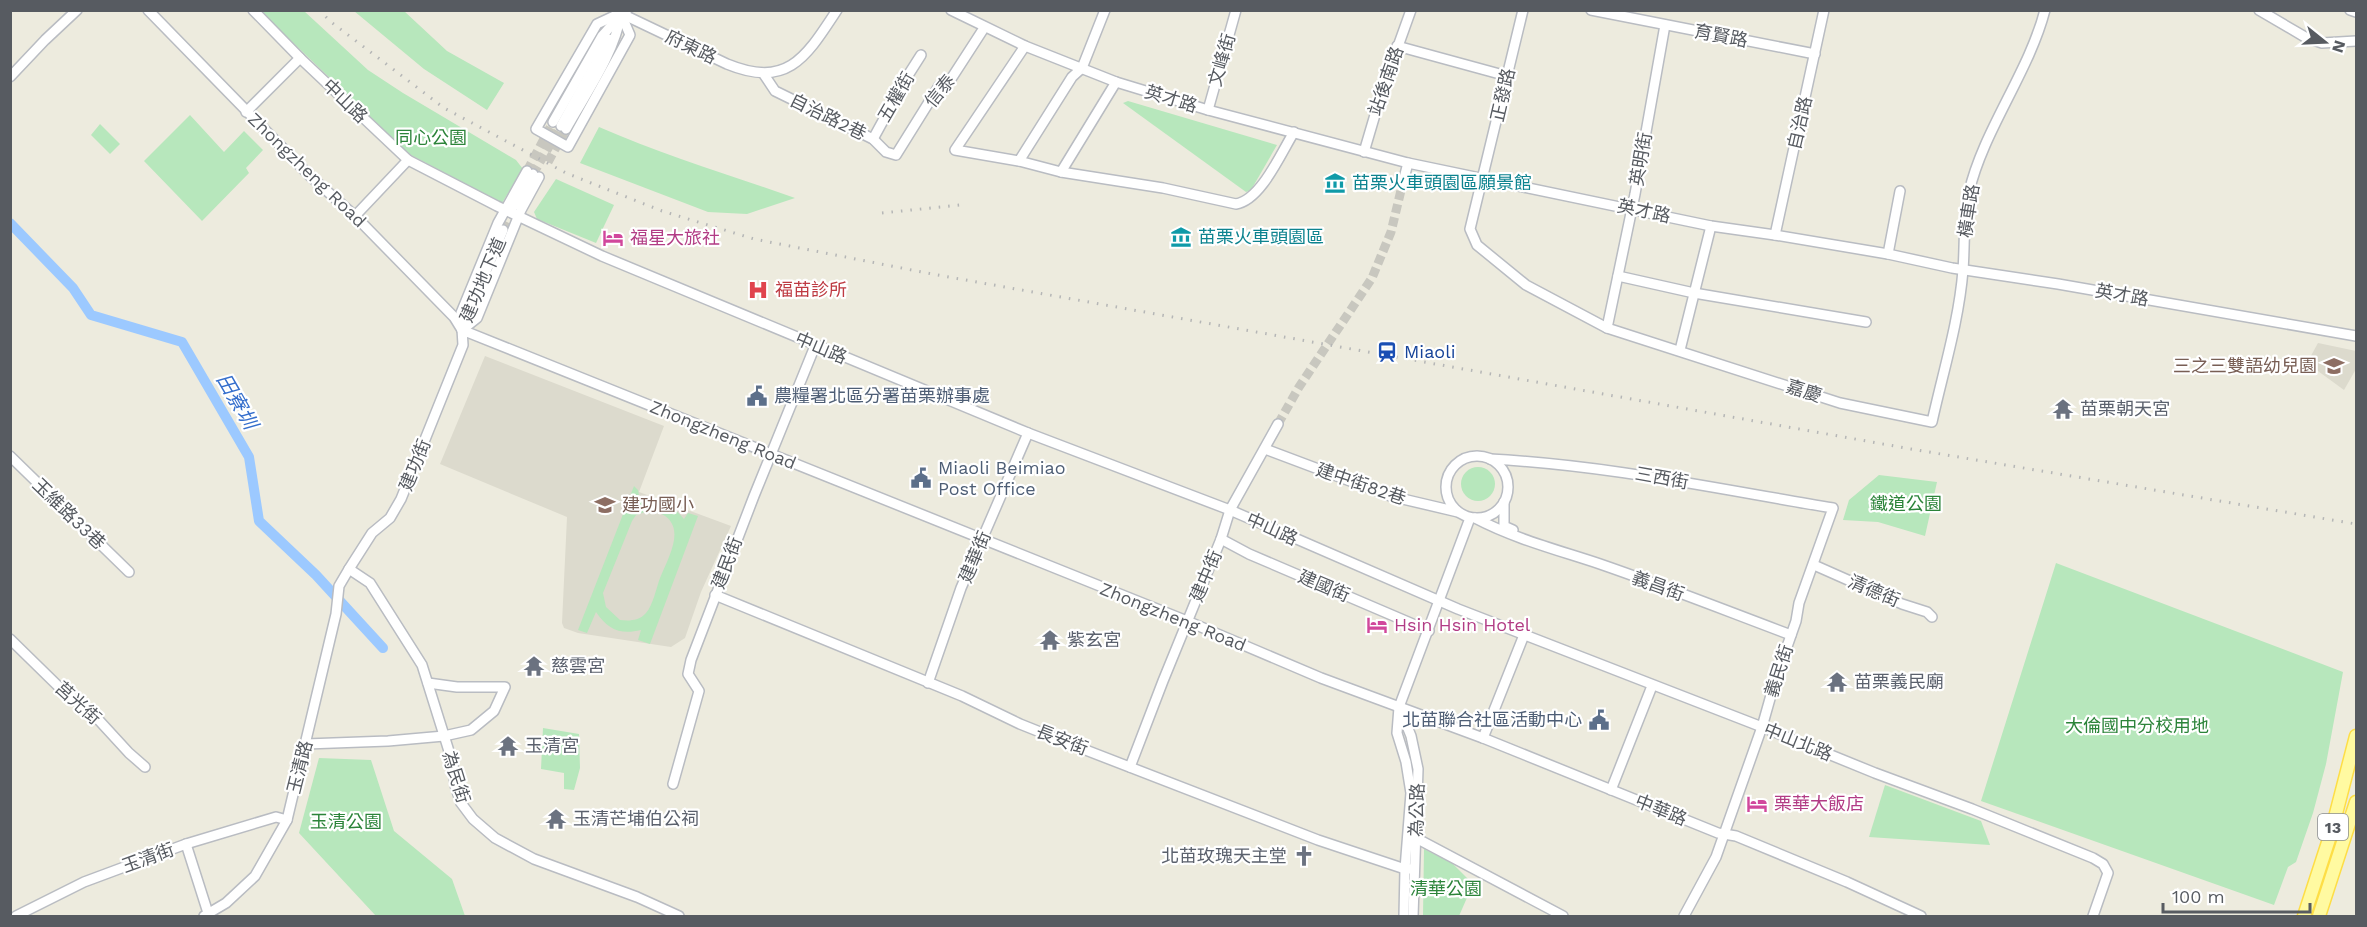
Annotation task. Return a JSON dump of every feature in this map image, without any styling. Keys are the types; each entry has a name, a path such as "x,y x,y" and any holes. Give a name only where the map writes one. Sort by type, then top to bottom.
{"main road":[{"name":"13","path":"2304,916 2331,833 2356,736"},
{"name":"13","path":"2319,916 2356,802"}],"street":[{"path":"10,77 77,10"},
{"name":"Zhongzheng Road","path":"148,10 310,176 355,216 454,317 462,330 1187,621 1321,678 1399,707"},
{"name":"中山路","path":"253,10 300,58 408,160 504,210 656,280 1028,433 1230,510 1440,602"},
{"path":"763,73 783,70 801,60 837,10"},
{"name":"英才路","path":"951,10 1025,46 1116,82 1208,110 1408,163 1711,226 1888,254 1952,268 2356,336"},
{"path":"1019,161 1072,77 1082,68 1105,10"},
{"name":"文峰街","path":"1208,110 1236,10"},
{"name":"站後南路","path":"1364,152 1397,46 1411,10"},
{"name":"正發路","path":"1524,10 1470,229 1477,245 1526,285 1607,328"},
{"name":"育賢路","path":"1591,10 1815,54"},
{"name":"自治路","path":"1775,235 1824,10"},
{"name":"橫車路","path":"1932,422 1956,315 1963,269 1964,231 1969,192 1978,164 2022,68 2045,10"},
{"path":"2259,10 2305,37 2322,43 2356,41"},
{"path":"2350,10 2356,12"},
{"path":"621,12 630,35 568,147 536,129 597,24 621,12"},
{"path":"560,126 621,12"},
{"name":"府東路","path":"621,12 727,64 744,71 763,73"},
{"name":"英明街","path":"1607,328 1632,208 1665,25"},
{"name":"信泰","path":"896,155 939,86 951,79 984,28"},
{"path":"1025,46 955,150 1163,188 1236,204 1242,203 1255,194 1294,132"},
{"path":"1397,46 1507,76"},
{"name":"五權街","path":"873,139 921,55"},
{"path":"246,112 300,58"},
{"name":"自治路2巷","path":"763,73 775,91 873,139 886,152 896,155"},
{"path":"1061,171 1116,82"},
{"path":"355,216 408,160"},
{"path":"1403,182 1408,163"},
{"path":"462,330 461,313 504,210 533,174"},
{"path":"514,206 533,174"},
{"path":"462,330 477,318 519,217 533,174"},
{"path":"1888,254 1900,191"},
{"path":"1680,350 1711,226"},
{"name":"建功地下道","path":"462,330 503,230"},
{"path":"1618,276 1694,293 1866,322"},
{"name":"嘉慶","path":"1607,328 1840,403 1932,422"},
{"name":"建功街","path":"339,586 372,532 390,518 401,499 463,345 462,330"},
{"name":"建民街","path":"673,784 699,691 688,674 691,660 815,346"},
{"name":"建中街","path":"1130,767 1221,539 1230,510 1278,424"},
{"name":"建華街","path":"928,683 961,588 1028,433"},
{"name":"建中街82巷","path":"1265,449 1390,496 1458,512"},
{"name":"玉維路33巷","path":"10,456 129,572"},
{"path":"1504,501 1492,514 1473,518 1458,512 1447,496 1447,477 1452,468 1469,457 1480,456 1498,464 1507,482 1504,526 1515,531 1524,539"},
{"name":"三西街","path":"1490,459 1548,462 1633,473 1833,508"},
{"name":"義民街","path":"1684,916 1716,857 1742,777 1762,727 1799,603 1833,508"},
{"path":"1399,707 1473,518"},
{"name":"義昌街","path":"1473,518 1495,529 1600,564 1791,635"},
{"name":"建國街","path":"1221,539 1249,554 1429,631"},
{"name":"清德街","path":"1814,565 1902,604 1927,612 1932,618"},
{"name":"為民街","path":"349,569 370,583 422,664 461,803 473,819 495,838 534,859 638,897 679,916"},
{"name":"玉清路","path":"206,915 226,903 255,876 287,820 336,614 339,586"},
{"name":"長安街","path":"715,595 928,683 1020,724 1318,840 1409,869"},
{"name":"中山北路","path":"1440,602 1991,817 2103,864 2108,873 2093,916"},
{"path":"1483,738 1524,635"},
{"name":"莒光街","path":"10,639 58,686 95,716 145,767"},
{"path":"306,744 388,741 444,736 471,730 494,711 505,687 457,687 428,683"},
{"path":"1611,790 1652,686"},
{"name":"中華路","path":"1399,707 1483,738 1724,835 1736,836 1921,916"},
{"name":"為公路","path":"1399,707 1411,736 1418,769 1404,916"},
{"name":"玉清街","path":"16,916 84,882 186,844 276,817 287,820"},
{"path":"1412,837 1563,916"},
{"path":"186,844 206,915"},
{"name":"為公路","path":"1409,869 1413,916"}],"shaded area":[{"name":"三之三雙語幼兒園","path":"2318,343 2356,351 2356,369 2344,390 2307,363"},
{"name":"建功國小","path":"485,356 664,426 639,492 731,526 701,592 685,638 671,647 578,633 564,628 562,623 567,517 440,464"}],"green space":[{"name":"同心公園","path":"260,11 304,11 368,70 516,160 523,169 502,203 409,154"},
{"path":"354,11 404,11 447,51 504,83 487,110 424,69"},
{"path":"1128,101 1277,145 1251,190 1246,192 1123,103"},
{"path":"190,115 224,152 244,131 263,150 246,168 249,173 202,221 144,161"},
{"path":"100,124 120,144 110,154 91,135"},
{"path":"599,127 672,156 795,198 747,214 708,212 580,163"},
{"path":"556,179 614,205 596,243 537,219 534,212"},
{"path":"1478,467 1490,472 1495,484 1490,496 1478,501 1466,496 1461,484 1466,472"},
{"name":"鐵道公園","path":"1879,475 1937,482 1925,536 1878,522 1843,520 1849,500"},
{"path":"634,486 638,490 640,500 665,503 684,519 688,513 698,516 650,644 638,640 641,630 627,632 616,630 605,623 596,612 587,633 578,630","holes":["651,510 663,515 674,529 674,538 669,558 652,601 646,613 640,618 620,620 606,607 603,593 632,521 636,515"]},
{"name":"大倫國中分校用地","path":"2056,563 2343,672 2326,764 2313,813 2296,862 2288,867 2274,905 1981,801"},
{"path":"543,728 579,734 580,768 574,790 564,789 564,773 541,769"},
{"name":"玉清公園","path":"319,758 371,760 394,831 452,879 465,916 376,916 299,833"},
{"path":"1885,785 1981,821 1990,845 1869,837"},
{"name":"清華公園","path":"1424,849 1452,863 1473,884 1459,916 1423,916"}],"waterway":[{"name":"田寮圳","path":"10,223 73,288 91,315 182,342 249,457 259,521 316,575 383,648"}],"tunnel":[{"path":"527,171 553,122"},
{"path":"533,174 561,126"},
{"path":"548,162 566,129"},
{"path":"1278,424 1299,387 1372,278 1391,232 1403,182"},
{"path":"503,230 514,208"}],"railway":[{"path":"319,10 331,22 444,108 566,173 662,211 754,239 932,274 1911,449 2356,524"},
{"path":"882,213 960,205"}],"place":[{"name":"苗栗火車頭園區願景館","path":"1335,183"},
{"name":"苗栗火車頭園區","path":"1181,237"},
{"name":"福星大旅社","path":"613,238"},
{"name":"福苗診所","path":"758,290"},
{"name":"Miaoli","path":"1387,352"},
{"name":"三之三雙語幼兒園","path":"2334,366"},
{"name":"農糧署北區分署苗栗辦事處","path":"757,396"},
{"name":"苗栗朝天宮","path":"2063,409"},
{"name":"Miaoli Beimiao Post Office","path":"921,478"},
{"name":"建功國小","path":"605,505"},
{"name":"Hsin Hsin Hotel","path":"1377,625"},
{"name":"紫玄宮","path":"1050,640"},
{"name":"慈雲宮","path":"534,666"},
{"name":"苗栗義民廟","path":"1837,682"},
{"name":"北苗聯合社區活動中心","path":"1599,720"},
{"name":"玉清宮","path":"508,746"},
{"name":"栗華大飯店","path":"1757,804"},
{"name":"玉清芒埔伯公祠","path":"556,819"},
{"name":"北苗玫瑰天主堂","path":"1304,856"}]}
